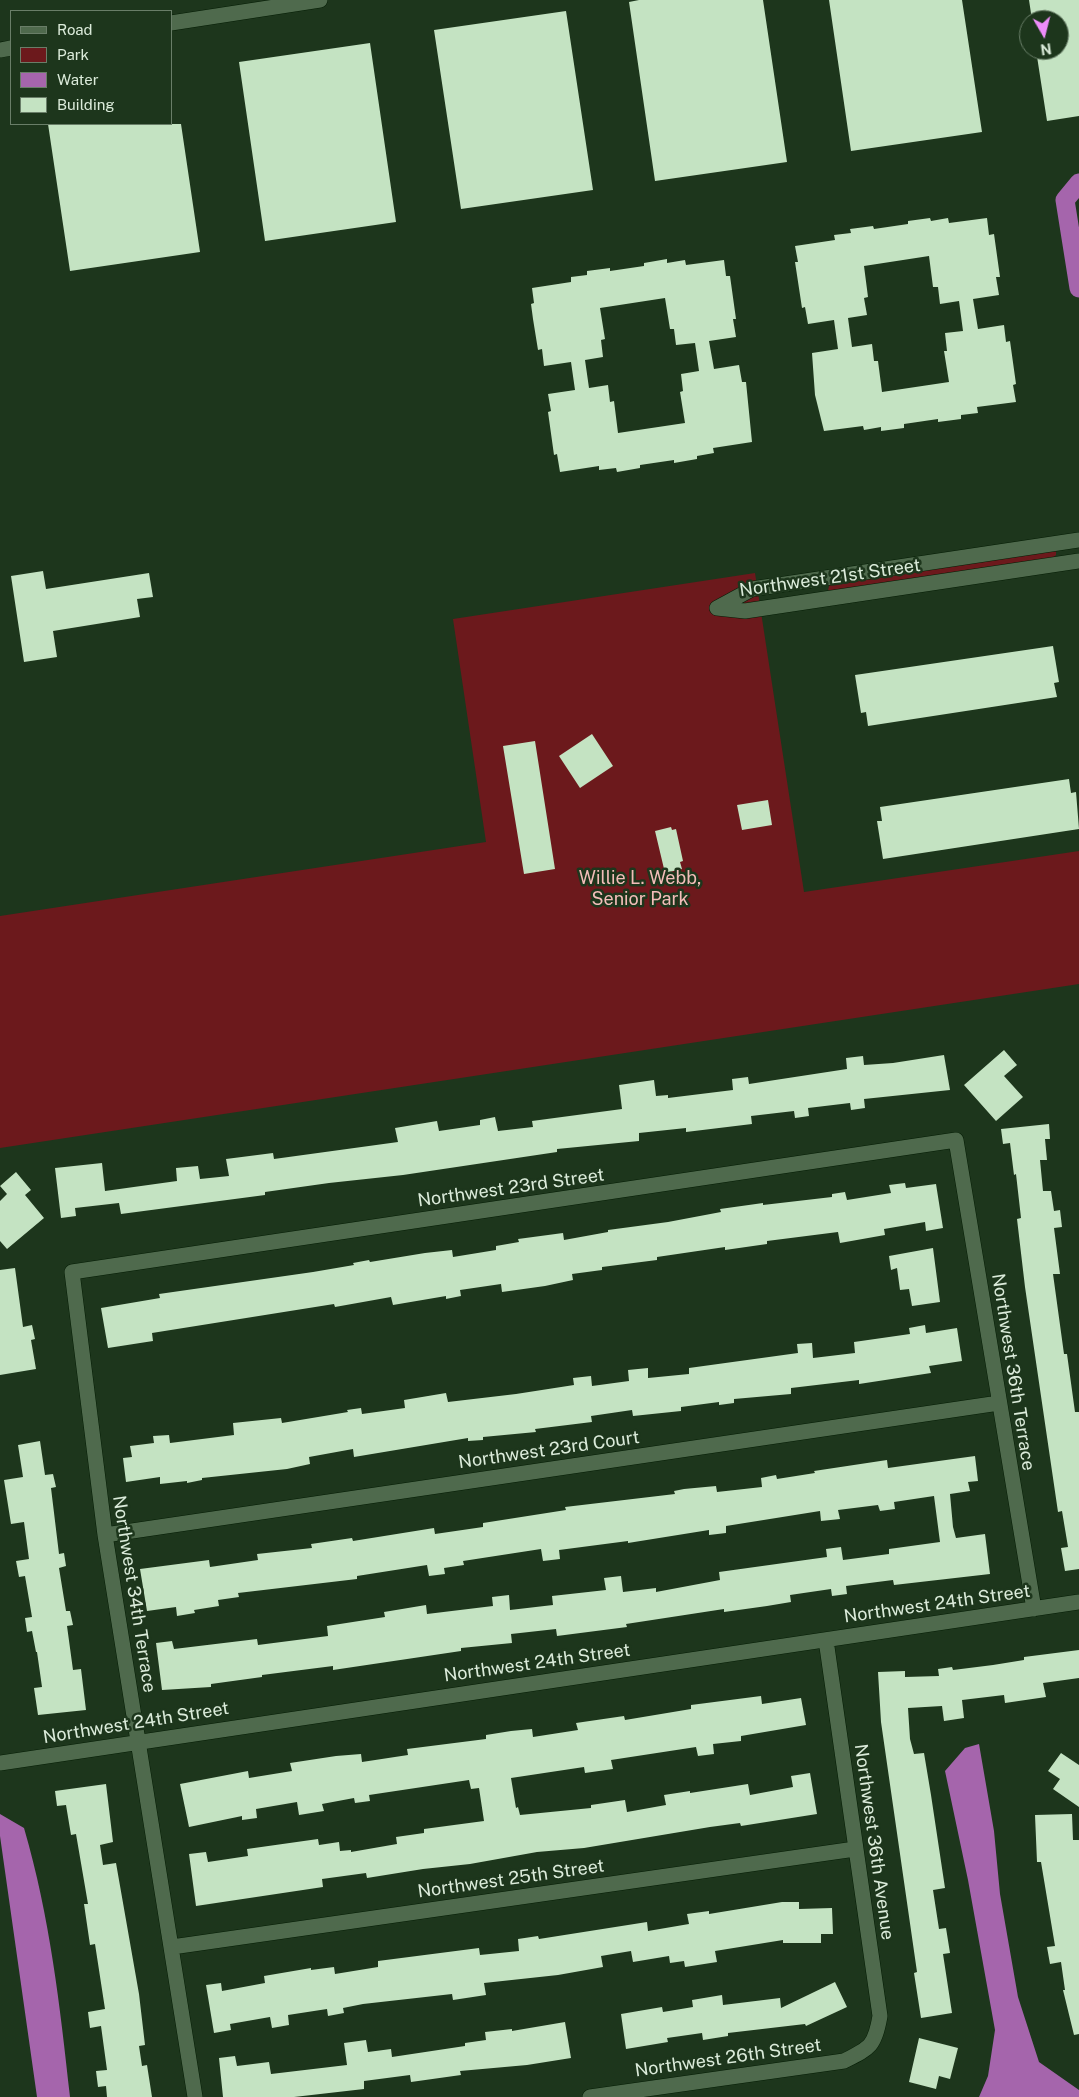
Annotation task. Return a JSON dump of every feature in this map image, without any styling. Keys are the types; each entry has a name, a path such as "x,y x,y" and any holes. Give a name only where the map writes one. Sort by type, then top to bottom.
{"street":[{"path":"172,23 240,6 320,0"},
{"name":"Northwest 21st Street","path":"1079,540 752,589 717,608 745,611 1079,560"},
{"name":"Northwest 23rd Street","path":"72,1272 956,1140"},
{"name":"Northwest 36th Terrace","path":"956,1140 1034,1609"},
{"name":"Northwest 34th Terrace","path":"72,1272 105,1535 195,2097"},
{"name":"Northwest 23rd Court","path":"105,1535 999,1403"},
{"name":"Northwest 24th Street","path":"0,1763 1079,1602"},
{"name":"Northwest 36th Avenue","path":"826,1640 880,2016 878,2031 869,2048"},
{"name":"Northwest 25th Street","path":"172,1947 856,1849"},
{"name":"Northwest 26th Street","path":"590,2097 616,2095 844,2060 869,2048"}],"green space":[{"path":"1056,551 1056,555 1053,558 831,592 828,590 830,583"},
{"name":"Willie L. Webb, Senior Park","path":"755,573 804,892 1079,851 1079,984 0,1148 0,916 486,842 453,619"}],"water":[{"path":"979,1744 994,1831 1000,1894 1018,1997 1039,2062 1079,2090 1079,2097 979,2097 988,2076 995,2030 968,1880 945,1771 965,1748"},
{"path":"0,1814 24,1828 33,1861 53,1962 70,2097 37,2097 0,1836"}],"building":[{"path":"639,0 763,0 787,162 655,181 629,2"},
{"path":"829,0 962,0 982,132 851,151"},
{"path":"1029,0 1079,0 1079,116 1047,121 1038,60 1069,60 1069,10 1030,10"},
{"path":"566,11 593,190 461,209 434,30"},
{"path":"370,43 396,222 265,241 239,62"},
{"path":"181,124 200,252 70,271 48,125"},
{"path":"930,218 931,221 948,218 949,223 987,218 989,235 994,234 1000,277 996,277 999,295 973,299 978,329 1004,325 1006,342 1010,341 1016,384 1013,385 1016,402 977,407 978,413 961,415 961,419 938,422 938,419 904,424 904,428 881,431 881,427 864,430 863,426 824,431 815,395 812,353 838,349 834,320 808,324 805,307 802,308 795,262 798,262 795,246 835,240 834,235 851,233 850,229 873,226 874,229 908,224 908,221","holes":["929,256 933,287 938,287 940,304 959,301 963,331 945,333 947,351 944,351 949,382 882,392 878,361 874,361 872,344 852,347 848,318 867,315 864,298 868,297 864,266"]},
{"path":"667,259 667,263 685,260 686,265 724,260 726,276 730,276 736,319 733,319 736,337 709,341 714,369 739,365 742,382 746,382 752,442 713,448 714,453 697,456 697,459 674,463 674,460 640,465 640,468 617,472 616,468 599,470 599,466 560,472 557,454 554,455 548,412 551,411 548,394 575,390 571,362 544,366 542,349 538,350 533,319 531,304 534,303 532,288 571,282 571,277 587,275 587,271 610,268 610,271 644,266 644,263","holes":["665,298 670,329 674,329 676,345 695,343 699,371 681,374 683,391 680,392 685,423 618,433 614,401 610,402 608,385 589,388 585,360 603,357 601,340 605,339 600,308"]},
{"path":"43,571 46,589 149,573 153,597 137,599 140,617 53,631 57,657 24,662 11,576"},
{"path":"1053,646 1059,682 1054,683 1057,697 868,726 866,712 861,713 855,675"},
{"path":"592,734 613,766 580,788 559,756"},
{"path":"535,741 555,869 524,874 503,746"},
{"path":"1069,779 1071,793 1076,792 1079,829 883,859 877,821 882,821 880,807"},
{"path":"768,800 772,825 742,830 737,805"},
{"path":"671,827 672,830 676,829 683,861 680,862 682,869 665,873 655,831"},
{"path":"1004,1050 1017,1065 1004,1076 1023,1097 996,1121 964,1085"},
{"path":"944,1055 950,1090 864,1099 865,1108 851,1110 850,1103 808,1108 809,1116 795,1118 794,1111 751,1116 752,1124 686,1132 686,1128 639,1133 639,1141 557,1149 557,1152 403,1175 329,1183 265,1192 265,1195 121,1214 119,1203 75,1208 76,1216 61,1218 55,1168 102,1163 105,1191 177,1181 176,1168 198,1166 200,1179 229,1176 226,1159 273,1153 274,1159 398,1142 395,1128 437,1121 439,1131 480,1125 480,1120 495,1117 498,1131 533,1127 532,1121 622,1109 619,1085 654,1080 656,1096 668,1095 668,1098 733,1090 732,1079 748,1077 749,1084 847,1069 846,1058 863,1056 864,1065 893,1063"},
{"path":"1049,1124 1050,1139 1045,1139 1047,1160 1040,1160 1043,1191 1051,1191 1054,1211 1060,1210 1062,1227 1054,1228 1060,1274 1053,1274 1064,1354 1067,1354 1075,1412 1079,1412 1079,1569 1065,1571 1061,1548 1068,1547 1062,1511 1058,1512 1025,1287 1017,1219 1021,1218 1016,1174 1014,1175 1010,1143 1003,1144 1001,1129"},
{"path":"16,1172 31,1190 25,1195 44,1218 7,1249 0,1241 0,1201 7,1194 0,1186"},
{"path":"905,1183 906,1188 936,1184 943,1228 926,1231 925,1222 884,1229 885,1235 840,1243 838,1232 767,1241 767,1244 725,1250 725,1247 657,1257 657,1260 602,1267 602,1270 572,1274 573,1280 545,1286 502,1292 501,1284 460,1290 461,1296 446,1299 446,1296 393,1305 391,1297 335,1307 334,1304 152,1333 153,1341 108,1348 101,1308 160,1298 159,1294 313,1272 354,1265 353,1263 369,1260 370,1262 452,1250 453,1257 496,1250 496,1246 519,1242 518,1239 563,1233 564,1240 608,1232 608,1230 668,1222 721,1212 720,1209 763,1203 763,1205 832,1197 832,1194 845,1192 847,1200 891,1193 889,1185"},
{"path":"933,1248 940,1302 912,1306 909,1289 900,1290 897,1268 891,1270 889,1256"},
{"path":"15,1268 23,1327 32,1325 35,1339 31,1340 36,1369 0,1375 0,1270"},
{"path":"925,1325 926,1333 957,1328 962,1361 929,1366 931,1373 859,1384 859,1380 791,1388 791,1394 734,1399 734,1403 719,1405 719,1402 681,1407 681,1411 633,1416 632,1410 591,1416 592,1422 535,1429 536,1432 483,1437 483,1440 468,1441 468,1438 354,1457 353,1449 309,1457 310,1464 287,1469 202,1478 202,1480 187,1483 187,1481 160,1484 160,1477 126,1482 123,1458 132,1457 130,1446 154,1443 153,1436 169,1435 170,1443 234,1435 233,1423 281,1418 282,1423 348,1412 347,1410 361,1408 362,1414 405,1408 404,1400 446,1393 448,1402 516,1394 574,1385 573,1378 591,1376 592,1386 629,1381 628,1370 648,1368 648,1378 689,1374 689,1368 798,1353 797,1344 812,1343 813,1358 855,1353 854,1342 910,1334 909,1328"},
{"path":"40,1441 45,1475 53,1474 56,1487 51,1488 59,1554 64,1553 66,1566 59,1568 66,1611 70,1611 73,1625 67,1626 73,1670 81,1669 86,1710 38,1715 34,1688 42,1687 32,1631 27,1632 25,1618 32,1617 25,1576 19,1577 16,1561 29,1559 24,1522 11,1524 4,1480 23,1477 18,1445"},
{"path":"975,1456 978,1481 968,1482 970,1491 950,1494 953,1527 956,1538 985,1534 990,1574 894,1585 893,1580 846,1586 847,1594 832,1596 831,1589 790,1595 791,1602 767,1606 724,1612 724,1609 626,1624 627,1627 557,1636 556,1629 511,1634 512,1643 461,1648 461,1651 333,1670 333,1666 262,1675 262,1677 211,1684 211,1687 162,1690 156,1643 172,1641 174,1649 257,1639 258,1645 328,1636 327,1626 385,1617 384,1612 426,1605 427,1614 493,1606 492,1597 509,1595 510,1610 553,1605 552,1596 606,1590 604,1578 621,1576 623,1592 656,1588 656,1592 720,1580 719,1572 827,1557 826,1549 841,1547 843,1560 889,1554 889,1549 940,1542 934,1496 894,1502 895,1509 880,1511 878,1505 838,1510 840,1519 821,1521 820,1511 726,1526 726,1533 709,1535 709,1530 628,1543 628,1541 559,1550 560,1559 543,1561 541,1549 463,1561 464,1565 444,1568 445,1574 429,1576 427,1565 357,1576 357,1579 238,1593 239,1597 218,1600 219,1606 194,1610 195,1613 177,1616 176,1607 147,1611 140,1569 209,1560 210,1567 258,1560 257,1554 312,1548 311,1544 352,1538 353,1541 434,1528 435,1534 483,1527 483,1523 566,1510 565,1507 675,1494 674,1491 684,1489 716,1486 717,1492 762,1487 761,1478 776,1475 777,1479 815,1473 814,1471 887,1460 888,1468"},
{"path":"1079,1650 1079,1678 1043,1683 1046,1697 1005,1703 1004,1695 962,1700 964,1718 944,1721 942,1706 908,1708 910,1739 914,1754 924,1753 945,1888 933,1890 939,1929 946,1928 950,1953 943,1954 952,2013 921,2018 914,1973 917,1972 881,1722 878,1672 905,1671 905,1677 939,1676 938,1669 952,1667 953,1670 993,1665 1024,1660 1024,1657"},
{"path":"761,1696 762,1704 801,1698 806,1725 741,1736 741,1741 713,1744 714,1754 698,1756 696,1747 611,1760 613,1769 585,1773 584,1767 511,1778 516,1808 518,1807 520,1815 591,1808 591,1805 625,1800 627,1812 666,1805 664,1795 690,1791 690,1793 748,1784 750,1795 793,1787 791,1776 810,1773 817,1814 741,1826 740,1823 710,1827 584,1848 537,1852 470,1864 367,1878 366,1873 322,1879 323,1887 196,1906 189,1854 206,1852 208,1862 248,1856 247,1849 318,1839 319,1845 339,1842 340,1851 351,1850 351,1852 397,1844 396,1837 424,1833 424,1829 484,1821 479,1788 471,1789 469,1780 369,1795 370,1801 355,1803 354,1798 322,1804 324,1811 299,1815 297,1802 256,1809 257,1818 242,1820 242,1816 189,1827 180,1784 248,1771 249,1778 292,1771 290,1763 336,1756 361,1754 362,1762 408,1755 407,1749 486,1739 486,1735 511,1731 532,1729 533,1737 578,1730 576,1723 624,1716 625,1720 691,1709 691,1705"},
{"path":"1061,1753 1079,1765 1079,1807 1053,1789 1060,1779 1048,1771"},
{"path":"106,1784 113,1842 100,1845 103,1865 116,1863 139,1994 145,2045 139,2046 142,2066 147,2065 152,2097 107,2097 106,2086 98,2087 96,2071 107,2070 101,2026 90,2028 88,2012 105,2009 95,1944 90,1945 84,1904 88,1904 76,1834 71,1835 66,1805 57,1806 55,1791"},
{"path":"1072,1814 1073,1840 1079,1840 1079,2034 1074,2035 1063,1990 1065,1990 1061,1962 1050,1964 1047,1947 1055,1946 1041,1862 1037,1862 1035,1815"},
{"path":"782,1902 799,1902 799,1909 832,1908 833,1934 821,1934 821,1943 783,1943 783,1940 715,1951 717,1962 685,1967 684,1961 670,1963 669,1956 633,1962 631,1951 601,1956 603,1967 558,1975 484,1983 486,1995 453,2000 452,1994 363,2004 343,2008 344,2013 328,2016 327,2009 288,2015 289,2025 272,2028 270,2017 230,2024 231,2030 214,2033 206,1985 221,1983 222,1991 265,1983 264,1976 311,1968 311,1970 334,1967 335,1974 378,1967 378,1961 479,1948 480,1955 519,1951 518,1939 538,1936 539,1939 647,1922 648,1931 689,1924 687,1914 709,1911 709,1914"},
{"path":"835,1982 847,2007 806,2026 805,2024 728,2033 728,2036 703,2040 702,2033 667,2038 668,2042 626,2049 621,2014 662,2007 663,2012 693,2007 692,2000 722,1995 723,2005 780,1998 781,2008"},
{"path":"565,2022 571,2058 527,2065 460,2071 461,2075 411,2082 410,2075 364,2081 364,2089 294,2097 223,2097 219,2058 235,2056 237,2066 269,2062 271,2074 347,2065 344,2043 366,2040 368,2052 391,2049 392,2057 465,2046 465,2043 486,2040 485,2032 512,2029 512,2031"},
{"path":"919,2038 958,2048 950,2079 939,2076 936,2089 909,2082"}],"waterway":[{"path":"1079,183 1065,200 1079,288"}]}
